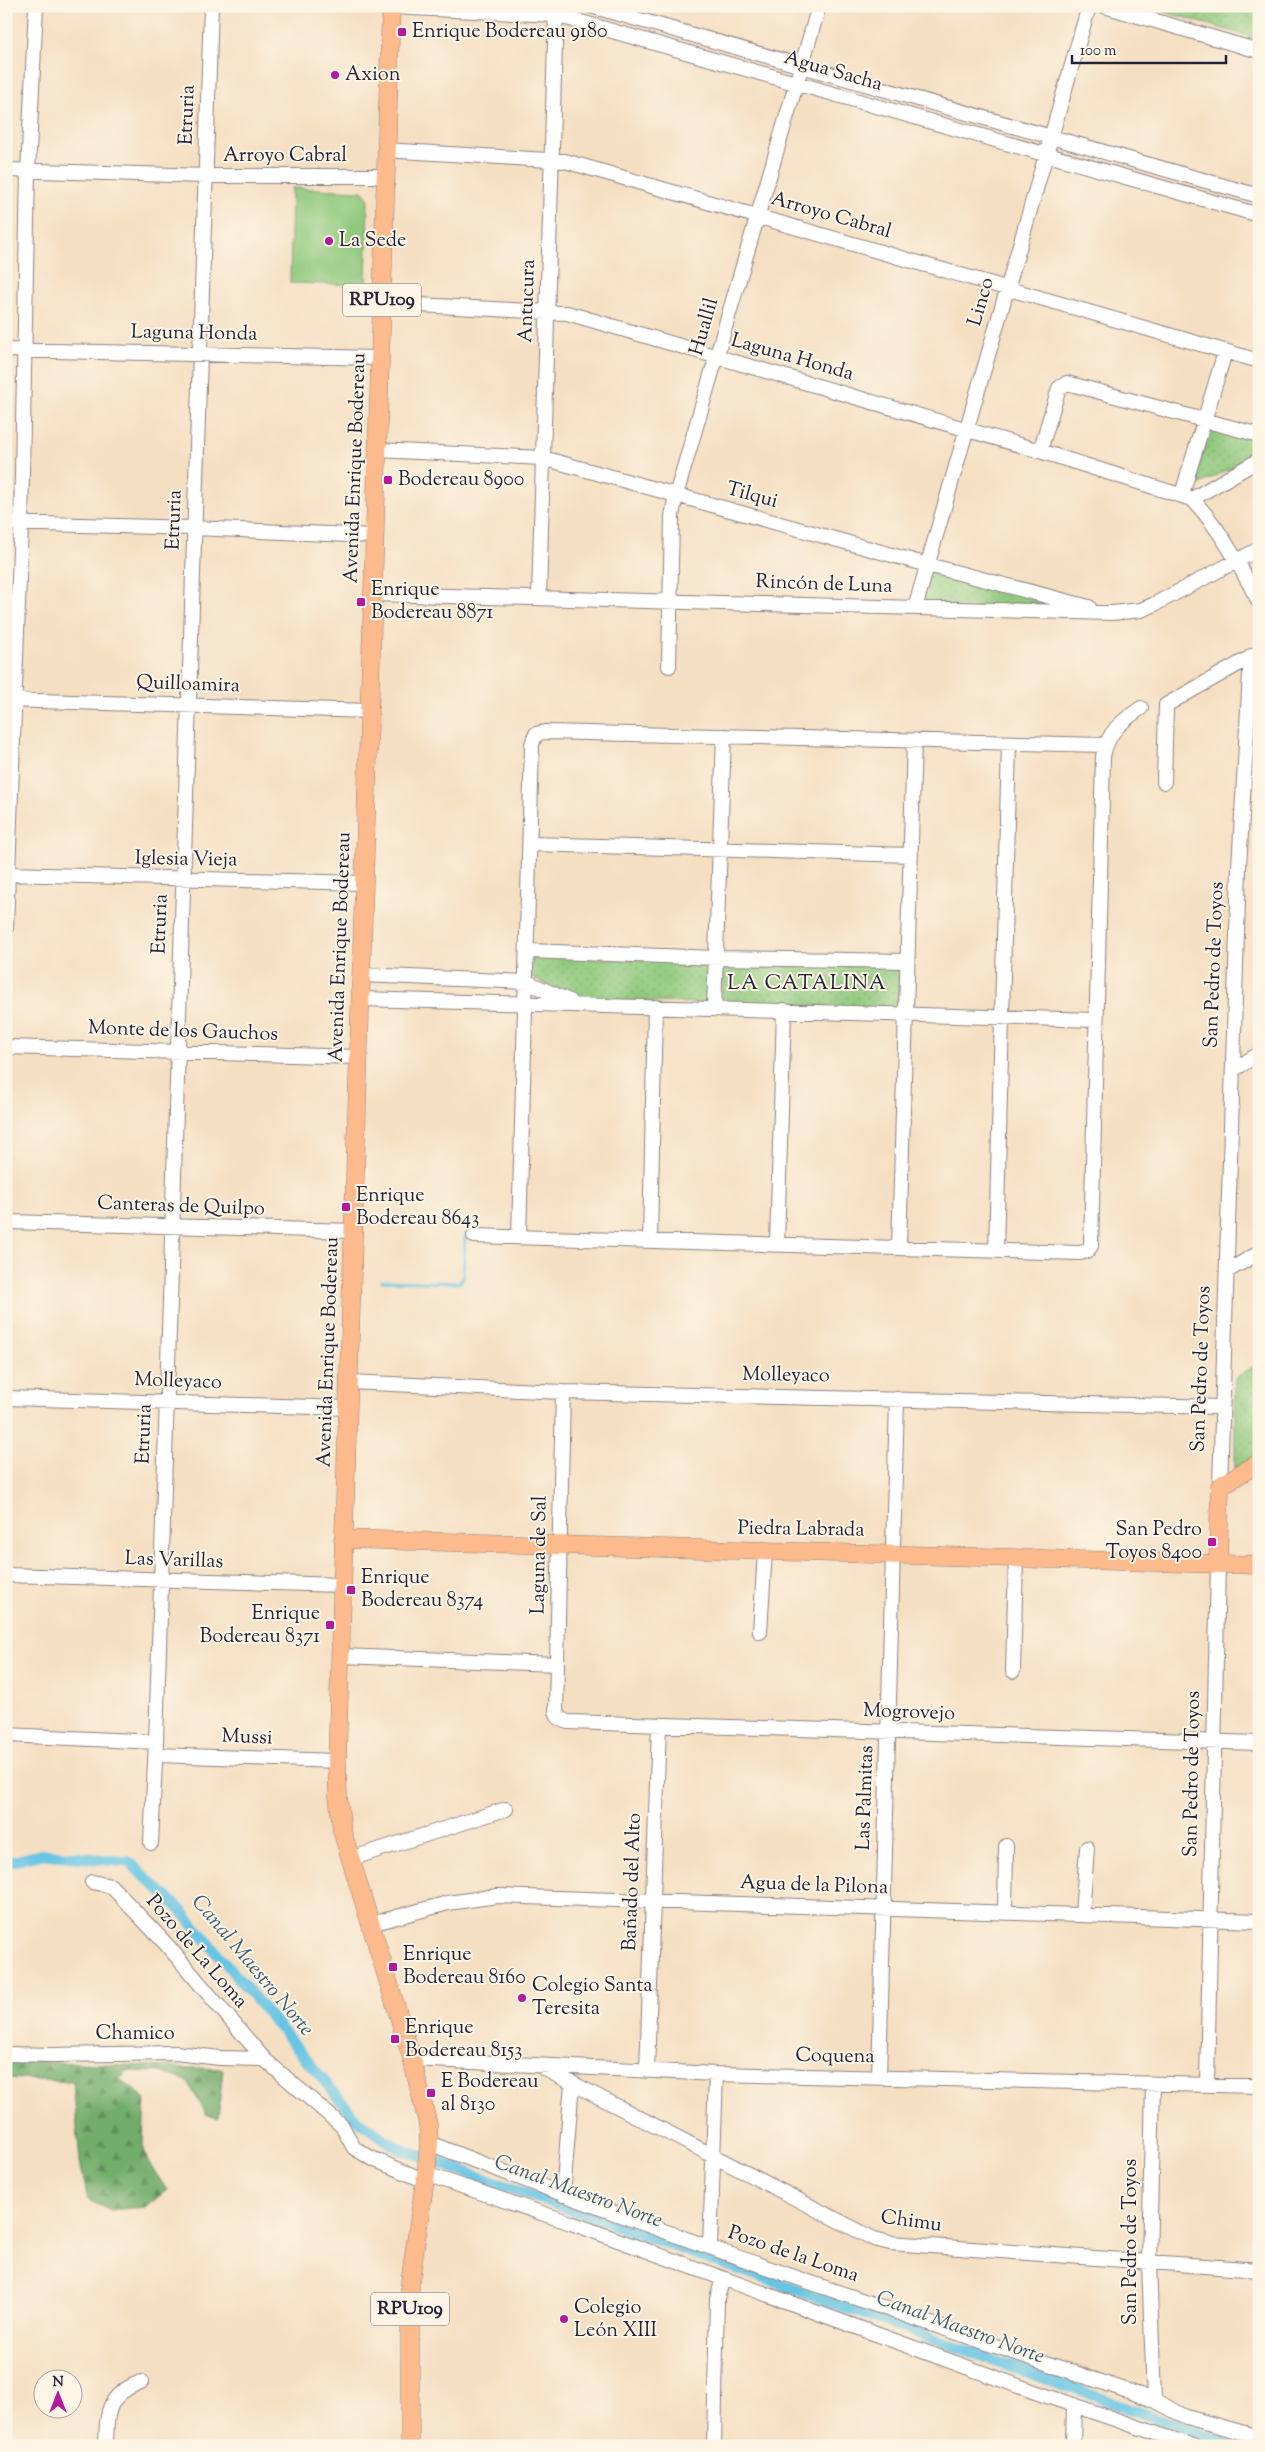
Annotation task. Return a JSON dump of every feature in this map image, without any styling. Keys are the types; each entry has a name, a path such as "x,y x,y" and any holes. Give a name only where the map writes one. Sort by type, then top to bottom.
{"main road":[{"name":"Avenida Enrique Bodereau","path":"391,7 384,176 382,303 337,1761 339,1813 350,1859 412,2059 425,2108 429,2143 426,2178 410,2281 410,2446"},
{"path":"1220,1486 1259,1463"},
{"name":"San Pedro de Toyos","path":"1218,1563 1220,1486"},
{"name":"Piedra Labrada","path":"343,1539 1259,1564"}],"street":[{"path":"6,928 10,700 20,524 28,171 36,6"},
{"name":"Etruria","path":"151,1844 156,1748 183,880 191,705 194,528 211,6"},
{"name":"Agua Sacha","path":"591,6 801,64 1259,196"},
{"name":"Huallil","path":"669,666 672,516 676,495 819,6"},
{"name":"Linco","path":"915,608 1089,6"},
{"path":"1104,6 1259,51"},
{"name":"Agua Sacha","path":"391,7 556,10 796,83 1259,215"},
{"name":"Antucura","path":"539,598 556,10"},
{"name":"Arroyo Cabral","path":"385,150 552,158 758,215 1259,361"},
{"name":"Arroyo Cabral","path":"6,170 206,176 384,176"},
{"name":"Laguna Honda","path":"382,303 566,313 967,429 1187,497"},
{"name":"Laguna Honda","path":"6,350 380,358"},
{"path":"1187,497 1204,421 1225,352"},
{"path":"1040,451 1059,388 1068,383 1259,435"},
{"name":"Tilqui","path":"377,450 543,458 928,565 1112,613"},
{"path":"1187,497 1259,460"},
{"path":"1187,497 1204,512 1236,560 1259,602"},
{"path":"6,523 194,528 374,536"},
{"name":"Rincón de Luna","path":"373,594 670,600 1112,613 1141,610 1153,605 1259,549"},
{"path":"1164,782 1166,705 1255,654 1259,670"},
{"name":"San Pedro de Toyos","path":"1220,1486 1239,868 1255,654"},
{"name":"Quilloamira","path":"10,700 369,711"},
{"path":"474,1236 1090,1252 1103,757 1110,733 1122,721 1141,708"},
{"path":"519,1237 533,740 536,734 545,732 1105,745"},
{"path":"714,1008 724,736"},
{"path":"899,1248 914,740"},
{"path":"996,1250 1009,742"},
{"path":"531,844 911,855"},
{"name":"Iglesia Vieja","path":"7,874 183,880 364,883"},
{"path":"528,951 716,958 907,961"},
{"path":"361,975 527,982 576,1004"},
{"path":"361,999 1096,1020"},
{"path":"650,1241 655,1007"},
{"path":"777,1244 784,1010"},
{"name":"Monte de los Gauchos","path":"6,1047 359,1057"},
{"path":"1233,1070 1259,1054"},
{"name":"Canteras de Quilpo","path":"6,1222 172,1228 354,1231"},
{"path":"1227,1271 1259,1253"},
{"name":"Molleyaco","path":"349,1382 563,1392 1222,1407"},
{"name":"Laguna de Sal","path":"559,1718 556,1711 563,1392"},
{"name":"Molleyaco","path":"6,1398 349,1408"},
{"name":"Las Palmitas","path":"879,2078 897,1399"},
{"path":"760,1632 765,1551"},
{"path":"1013,1672 1016,1558"},
{"name":"San Pedro de Toyos","path":"1207,2084 1216,1742 1218,1563"},
{"name":"Las Varillas","path":"6,1575 342,1585"},
{"path":"340,1656 557,1664"},
{"name":"Mogrovejo","path":"559,1718 568,1722 1259,1744"},
{"name":"Bañado del Alto","path":"647,2070 659,1725"},
{"name":"Mussi","path":"6,1735 337,1761"},
{"path":"350,1859 506,1809"},
{"path":"1005,1913 1006,1846"},
{"path":"1082,1915 1087,1848"},
{"name":"Pozo de La Loma","path":"92,1882 110,1886 166,1944 264,2059"},
{"name":"Agua de la Pilona","path":"371,1924 476,1897 497,1896 1259,1920"},
{"name":"Chamico","path":"6,2054 176,2053 220,2058 264,2059"},
{"path":"264,2059 342,2126 354,2148 373,2159 426,2178 571,2223 1074,2405 1167,2441 1193,2446"},
{"name":"Coquena","path":"412,2059 716,2074 1259,2086"},
{"name":"Chimu","path":"538,2065 874,2240 890,2243 1259,2270"},
{"path":"710,2247 716,2074"},
{"path":"563,2195 572,2083"},
{"name":"San Pedro de Toyos","path":"1153,2084 1149,2262 1154,2400"},
{"name":"Pozo de la Loma","path":"429,2143 563,2195 1154,2400 1186,2417 1259,2437"},
{"path":"714,2446 717,2298 723,2279"},
{"path":"106,2446 109,2408 114,2397 126,2387 141,2382"},
{"path":"1073,2446 1074,2405"}],"green space":[{"path":"1144,6 1259,6 1259,39"},
{"name":"La Sede","path":"292,188 362,191 368,198 366,285 290,283"},
{"path":"1211,424 1259,438 1259,453 1193,488"},
{"path":"923,567 1098,613 912,605"},
{"path":"531,956 710,962 708,1003 582,1001 531,977"},
{"path":"722,962 899,966 898,1008 721,1004"},
{"path":"1259,1363 1259,1457 1235,1468 1235,1378"},
{"path":"6,2060 223,2069 218,2118 207,2115 187,2081 161,2072 127,2071 120,2079 145,2098 143,2145 148,2162 167,2190 146,2207 109,2210 88,2200 80,2162 73,2082 6,2078"}],"waterway":[{"path":"382,1281 459,1283 463,1278 465,1237"},
{"name":"Canal Maestro Norte","path":"6,1863 43,1854 129,1862 181,1910 357,2120 398,2148 1235,2446"}],"place":[{"name":"Enrique Bodereau 9180","path":"402,32"},
{"name":"Axion","path":"335,75"},
{"name":"La Sede","path":"329,241"},
{"name":"Bodereau 8900","path":"388,480"},
{"name":"Enrique Bodereau 8871","path":"361,602"},
{"name":"Enrique Bodereau 8643","path":"346,1207"},
{"name":"San Pedro Toyos 8400","path":"1212,1542"},
{"name":"Enrique Bodereau 8374","path":"351,1590"},
{"name":"Enrique Bodereau 8371","path":"330,1625"},
{"name":"Enrique Bodereau 8160","path":"393,1967"},
{"name":"Colegio Santa Teresita","path":"522,1998"},
{"name":"Enrique Bodereau 8153","path":"395,2039"},
{"name":"E Bodereau al 8130","path":"431,2093"},
{"name":"Colegio León XIII","path":"564,2319"}],"district":[{"name":"LA CATALINA","path":"807,984"}]}
